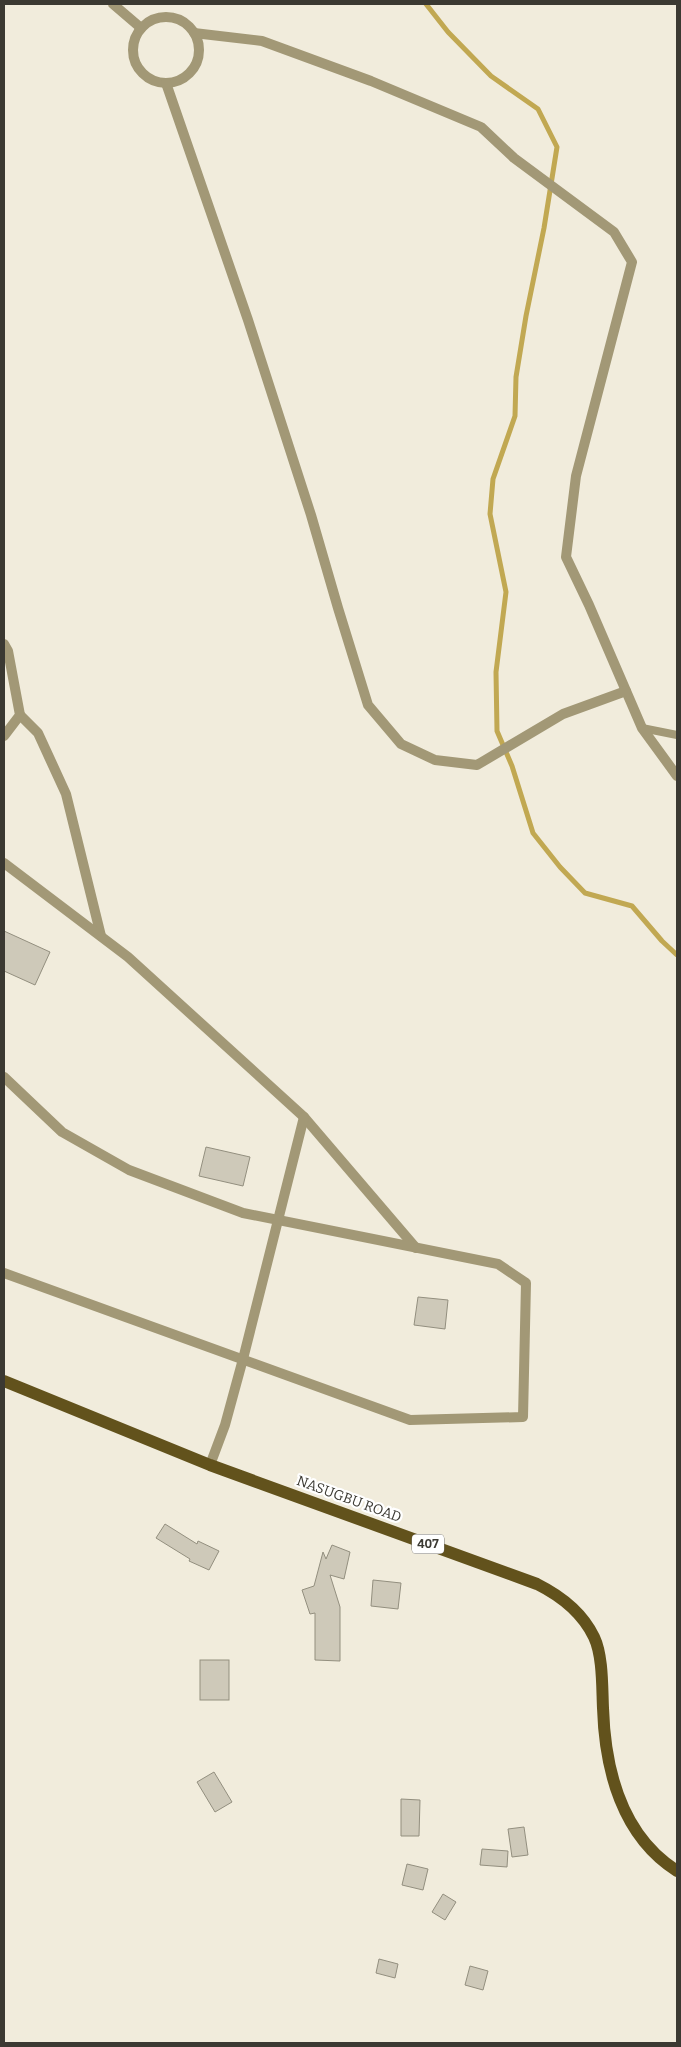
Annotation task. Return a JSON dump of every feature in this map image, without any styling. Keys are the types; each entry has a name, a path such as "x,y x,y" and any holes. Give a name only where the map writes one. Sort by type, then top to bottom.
{"main road":[{"name":"NASUGBU ROAD","path":"4,1382 210,1465 537,1584 571,1605 594,1637 600,1654 604,1732 608,1759 619,1796 634,1828 645,1845 661,1861 677,1871"}],"street":[{"path":"113,4 141,28"},
{"path":"165,17 182,21 194,33 199,53 195,66 188,76 175,82 166,83 154,81 140,72 136,63 133,45 141,28 148,22 165,17"},
{"path":"194,33 262,41 371,81 481,127 514,158 614,232 632,262 576,476 566,557 589,605 642,728 677,776"},
{"path":"166,83 248,320 308,506 368,705 401,744 435,760 477,765 563,714 626,691"},
{"path":"4,644 8,651 20,715 38,733 66,794 101,936"},
{"path":"4,736 20,715"},
{"path":"4,863 128,957 304,1117 416,1248"},
{"path":"4,1077 62,1132 129,1170 244,1213 498,1264 526,1283 522,1417 410,1420 4,1273"},
{"path":"210,1465 225,1425 243,1359 304,1117"}],"lane":[{"path":"642,728 677,736"}],"building":[{"path":"4,931 50,952 35,985 4,971"},
{"path":"206,1147 250,1157 243,1186 199,1176"},
{"path":"418,1297 448,1300 445,1329 414,1325"},
{"path":"165,1524 197,1544 198,1541 219,1551 209,1570 189,1561 190,1559 156,1538"},
{"path":"332,1545 350,1552 344,1579 330,1575 340,1607 340,1661 315,1660 315,1613 310,1614 302,1590 314,1586 323,1552 326,1559"},
{"path":"373,1580 401,1583 398,1609 371,1606"},
{"path":"200,1660 229,1660 229,1700 200,1700"},
{"path":"214,1772 232,1802 215,1812 197,1782"},
{"path":"401,1799 420,1800 419,1836 401,1836"},
{"path":"524,1827 528,1855 512,1857 508,1829"},
{"path":"482,1849 508,1851 507,1867 480,1865"},
{"path":"407,1864 428,1869 423,1890 402,1885"},
{"path":"443,1894 456,1902 445,1920 432,1912"},
{"path":"379,1959 398,1964 395,1978 376,1973"},
{"path":"470,1966 488,1971 483,1990 465,1985"}],"waterway":[{"path":"426,4 448,32 491,76 538,109 557,147 516,377 515,416 493,479 490,514 506,592 496,672 497,731 512,766 533,833 560,867 585,893 632,906 662,941 677,955"}]}
